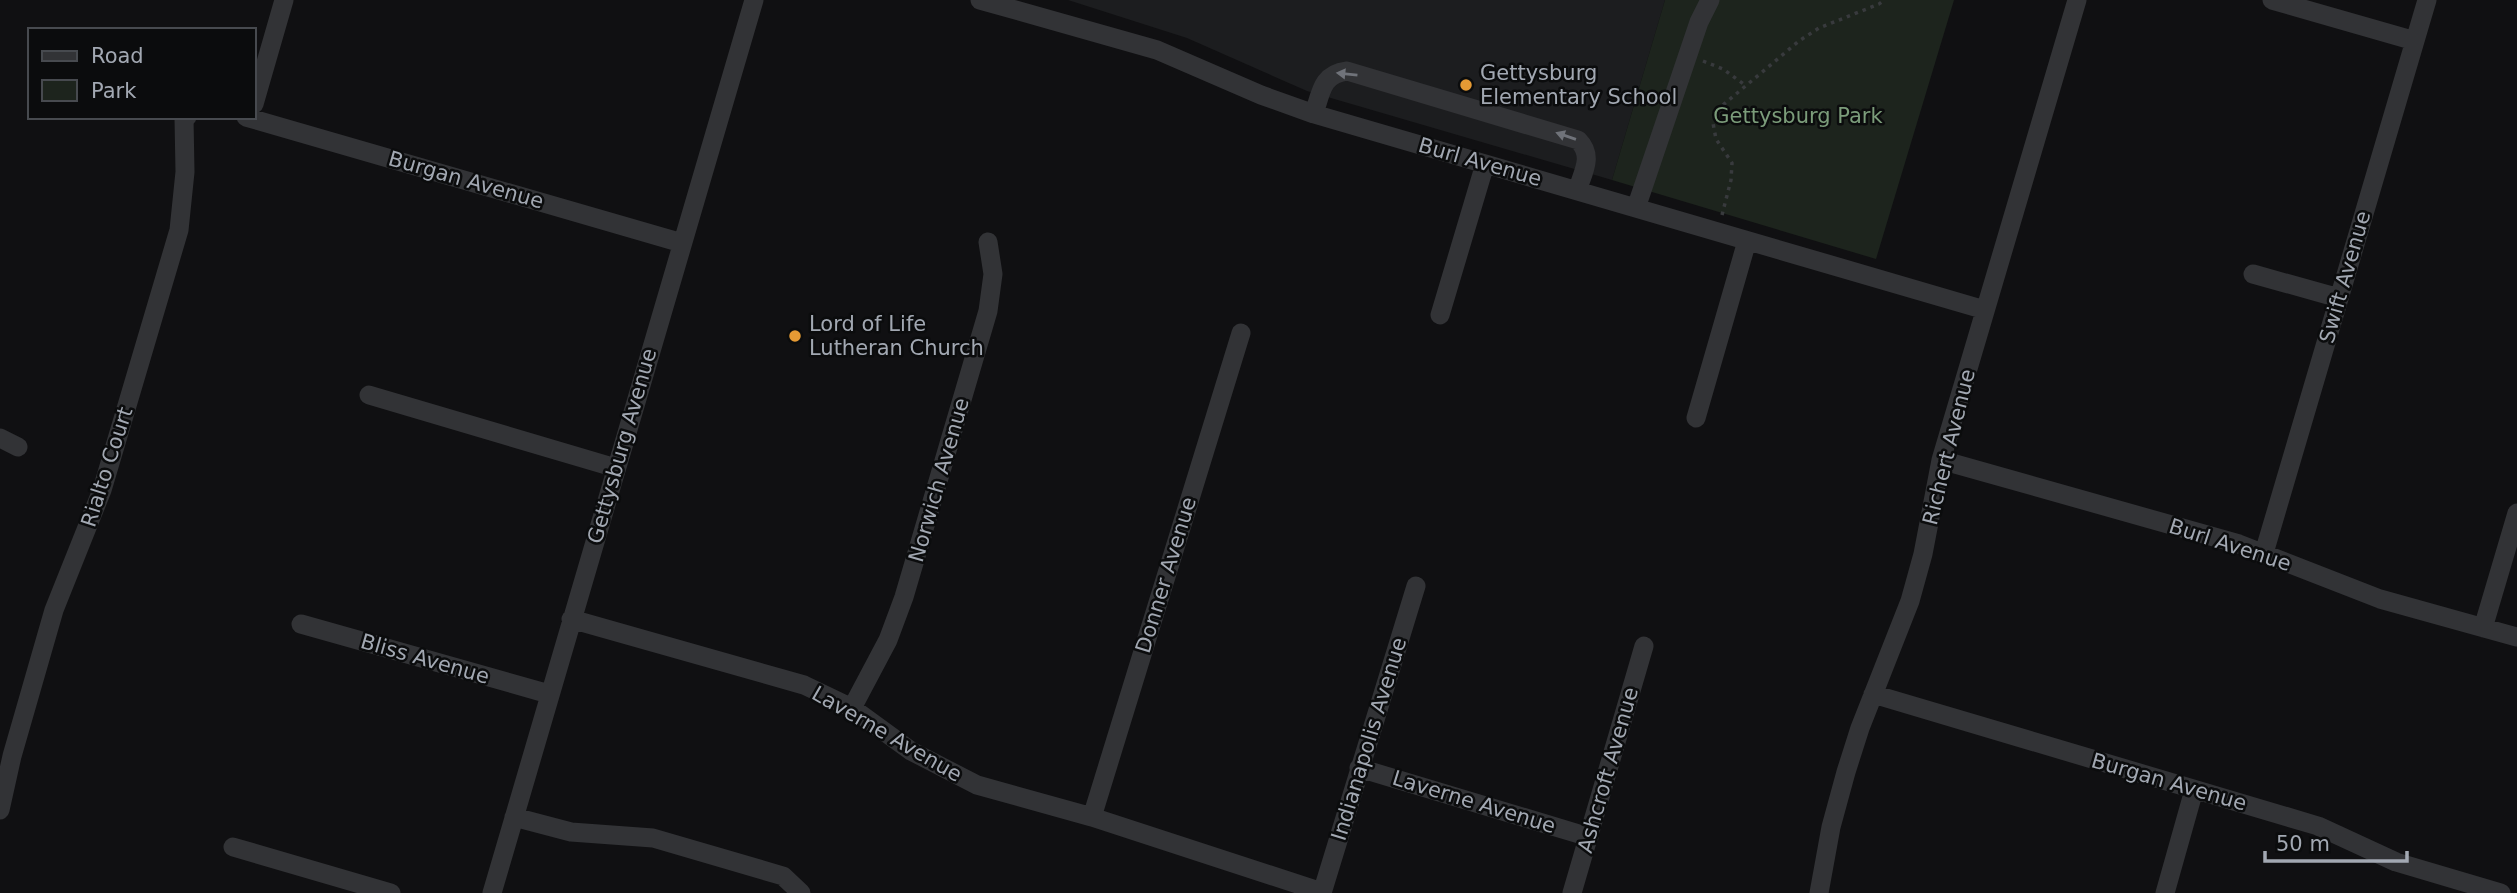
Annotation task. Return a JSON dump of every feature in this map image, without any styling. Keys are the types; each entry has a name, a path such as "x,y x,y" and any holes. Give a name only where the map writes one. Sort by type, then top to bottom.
{"street":[{"path":"256,97 284,0"},
{"name":"Gettysburg Avenue","path":"492,893 754,0"},
{"name":"Burl Avenue","path":"980,0 1157,50 1261,95 1314,114 1985,310"},
{"path":"1636,208 1699,22 1710,0"},
{"name":"Richert Avenue","path":"1819,893 1831,827 1846,772 1910,601 1923,554 1941,460 2077,0"},
{"path":"2272,0 2415,41"},
{"name":"Swift Avenue","path":"2264,553 2427,0"},
{"path":"1314,114 1326,80 1334,72 1347,71 1578,140 1586,148 1587,159 1577,191"},
{"name":"Rialto Court","path":"0,810 12,756 54,610 102,490 179,230 185,172 185,119"},
{"name":"Burgan Avenue","path":"255,119 682,243"},
{"path":"1440,315 1485,164"},
{"path":"1696,418 1747,241"},
{"name":"Norwich Avenue","path":"852,708 888,640 904,597 977,350 988,311 993,274 988,242"},
{"path":"2253,274 2339,298"},
{"name":"Donner Avenue","path":"1092,817 1241,333"},
{"path":"369,395 616,468"},
{"path":"0,438 18,447"},
{"name":"Burl Avenue","path":"1941,460 2264,553 2380,598 2517,637"},
{"path":"2483,628 2517,513"},
{"name":"Indianapolis Avenue","path":"1322,893 1416,586"},
{"name":"Laverne Avenue","path":"571,619 804,685 852,708 911,751 977,785 1092,817 1322,893"},
{"name":"Bliss Avenue","path":"301,624 549,694"},
{"name":"Ashcroft Avenue","path":"1573,893 1644,646"},
{"name":"Burgan Avenue","path":"1873,694 2318,826 2396,862 2501,893"},
{"name":"Laverne Avenue","path":"1359,768 1589,837"},
{"path":"2165,893 2194,790"},
{"path":"514,817 571,832 653,838 783,876 801,893"},
{"path":"233,847 391,893"},
{"path":"2430,893 2436,874"}],"path":[{"path":"1717,232 1731,180 1732,163 1716,139 1713,123 1723,105 1799,41 1819,28 1884,0"},
{"path":"1688,55 1723,69 1746,85"}],"shaded area":[{"name":"Gettysburg Elementary School","path":"1068,0 1665,0 1612,180 1307,91 1187,38"}],"green space":[{"name":"Gettysburg Park","path":"1665,0 1954,0 1876,259 1612,180"}],"place":[{"name":"Gettysburg Elementary School","path":"1466,85"},
{"name":"Lord of Life Lutheran Church","path":"795,336"}]}
